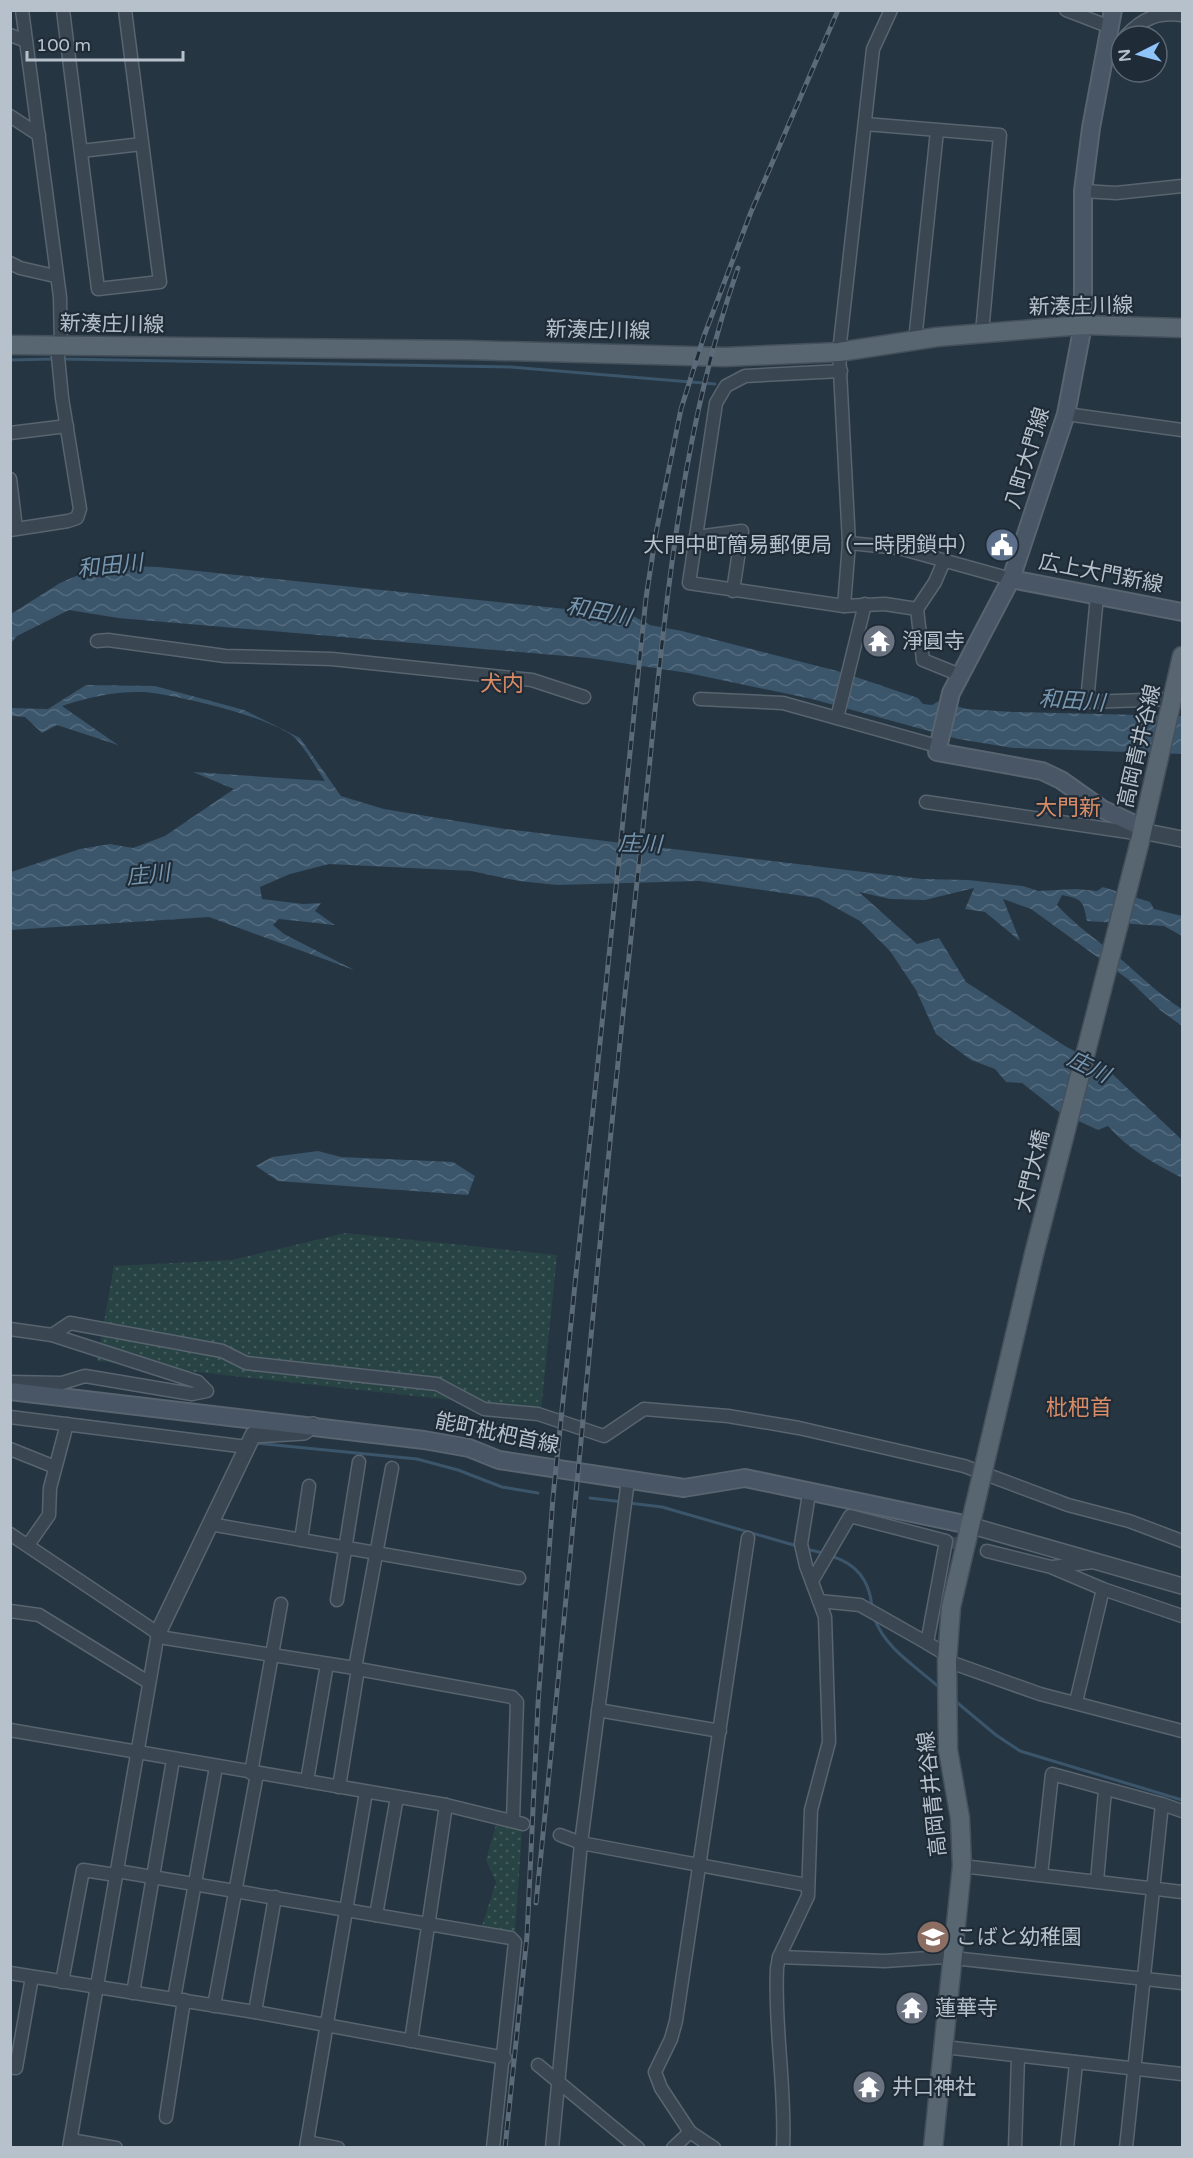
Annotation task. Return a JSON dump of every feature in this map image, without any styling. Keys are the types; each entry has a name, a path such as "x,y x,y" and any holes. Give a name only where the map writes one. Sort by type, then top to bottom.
{"main road":[{"name":"八町大門線","path":"937,746 951,693 1011,579 1066,414 1083,325 1083,191 1091,128 1112,19"},
{"name":"新湊庄川線","path":"10,345 468,350 725,357 839,352 915,340 1083,325 1182,328"},
{"name":"広上大門新線","path":"1011,579 1182,612"},
{"name":"高岡青井谷線","path":"1141,836 1175,702 1182,656"},
{"path":"937,746 936,752 1042,771 1061,780 1141,836"},
{"name":"大門大橋","path":"972,1517 1035,1254 1141,836"},
{"name":"能町枇杷首線","path":"10,1391 313,1425 423,1440 469,1448 499,1460 684,1488 745,1478 809,1494 972,1517"},
{"name":"高岡青井谷線","path":"933,2148 962,1866 960,1818 948,1750 947,1658 951,1606 972,1517"}],"street":[{"path":"10,479 13,529 77,518 80,509 59,346 60,297 55,276 22,10"},
{"path":"63,10 98,289 160,282 125,10"},
{"path":"844,606 849,543 839,352 873,49 891,10"},
{"path":"1066,10 1112,19"},
{"path":"1140,24 1159,14 1182,15"},
{"path":"10,35 26,41"},
{"path":"1105,54 1109,50"},
{"path":"10,116 39,135"},
{"path":"865,124 1000,135 982,333"},
{"path":"915,340 937,131"},
{"path":"81,151 142,144"},
{"path":"1083,191 1116,193 1182,186"},
{"path":"10,263 20,268 55,276"},
{"path":"841,371 745,376 726,386 716,404 689,583 844,606 865,604 917,609"},
{"path":"1066,414 1182,430"},
{"path":"10,432 68,426"},
{"path":"696,537 742,531 733,591"},
{"path":"849,543 899,548 1011,579"},
{"path":"944,561 935,582 917,609 923,660 960,675"},
{"path":"1097,596 1087,702 1175,702"},
{"path":"837,715 865,604"},
{"path":"97,641 108,640 225,656 332,659 532,680 584,697"},
{"path":"700,699 783,703 837,715 937,746"},
{"path":"926,802 1141,836 1152,833 1182,839"},
{"path":"52,1335 70,1323 222,1351 246,1363 437,1384 484,1409 538,1414 604,1436 644,1409 728,1416 800,1428 964,1466 1068,1505 1129,1521 1182,1541"},
{"path":"10,1329 52,1335 198,1382 207,1392 192,1394 85,1376 62,1383 10,1382"},
{"path":"10,1417 250,1442 304,1432 313,1425"},
{"path":"28,1545 49,1515 50,1488 67,1424"},
{"path":"117,2148 70,2144 148,1682 158,1633 250,1442"},
{"path":"10,1449 56,1467"},
{"path":"337,1599 359,1462"},
{"path":"339,1786 376,1553 393,1468"},
{"path":"552,2148 581,1843 628,1480"},
{"path":"301,1540 309,1486"},
{"path":"783,2148 785,2119 776,1986 779,1957 808,1896 811,1810 829,1742 825,1617 802,1549 809,1494"},
{"path":"813,1581 850,1516 946,1541 927,1643"},
{"path":"972,1517 1182,1586"},
{"path":"210,1524 519,1578"},
{"path":"10,1534 165,1638 512,1697 518,1702 518,1822 446,1805 137,1754 10,1730"},
{"path":"714,2148 690,2132 661,2088 655,2072 672,2039 676,2021 748,1538"},
{"path":"987,1551 1051,1567 1103,1589 1182,1616"},
{"path":"1051,1567 1102,1561"},
{"path":"1076,1702 1103,1589"},
{"path":"819,1601 860,1605 927,1643 947,1658 1040,1694 1182,1731"},
{"path":"214,2006 281,1604"},
{"path":"10,1611 39,1615 148,1682"},
{"path":"307,1781 327,1664"},
{"path":"598,1710 720,1731"},
{"path":"133,1993 173,1760"},
{"path":"166,2117 195,1884 216,1767"},
{"path":"1041,1875 1052,1774 1182,1810"},
{"path":"1097,1881 1105,1790"},
{"path":"338,2148 307,2145 366,1792"},
{"path":"376,1915 397,1797"},
{"path":"1126,2148 1162,1804"},
{"path":"411,2041 446,1805"},
{"path":"560,1835 581,1843 807,1885"},
{"path":"962,1866 1182,1892"},
{"path":"62,1982 83,1870 153,1877 235,1890 511,1938 515,1942 505,2058 493,2148"},
{"path":"255,2012 275,1898"},
{"path":"779,1957 885,1961 953,1958 1182,1983"},
{"path":"10,1973 255,2012 505,2058"},
{"path":"10,2067 16,2068 32,1977"},
{"path":"944,2047 1076,2064 1182,2074"},
{"path":"1015,2148 1018,2057"},
{"path":"1067,2148 1076,2064"},
{"path":"538,2065 638,2148"},
{"path":"672,2148 690,2132"}],"green space":[{"path":"345,1233 557,1255 541,1410 97,1361 114,1266 232,1260"},
{"path":"496,1825 522,1829 515,1932 482,1926 496,1882 486,1860"}],"water":[{"path":"102,565 159,567 633,616 650,625 682,631 841,672 918,698 923,704 932,705 939,701 967,709 1013,712 1182,716 1182,754 1013,748 958,739 812,699 688,673 589,658 118,618 69,610 17,636 11,643 11,614 60,583"},
{"name":"庄川","path":"86,685 155,686 244,710 300,738 341,796 384,809 505,829 922,879 968,880 1023,886 1038,891 1076,889 1097,891 1103,887 1150,902 1154,909 1182,916 1182,936 1164,926 1087,921 1081,902 1069,896 1062,895 1057,905 1157,991 1182,1009 1182,1026 1160,1010 1129,980 1031,909 1003,899 1020,941 985,912 965,909 974,888 925,900 890,899 859,892 917,944 939,938 966,982 1065,1046 1105,1067 1182,1140 1182,1178 1133,1149 1108,1126 1098,1130 1059,1112 1022,1083 1006,1082 995,1069 971,1060 936,1034 916,990 890,951 860,921 818,898 699,881 557,885 519,881 471,871 329,864 290,874 260,887 262,899 303,904 321,903 315,911 335,925 279,919 273,925 284,934 354,970 209,917 11,930 11,872 80,849 110,844 133,848 165,836 234,789 193,772 325,781 296,739 285,731 247,715 177,697 143,692 123,692 92,697 62,706 118,745 57,725 42,733 25,717 11,716 11,708 48,709"},
{"path":"318,1151 341,1157 453,1162 475,1176 468,1195 278,1181 256,1166 272,1157"}],"waterway":[{"path":"10,360 54,359"},
{"path":"61,359 510,367 715,384"},
{"path":"82,1420 120,1425"},
{"path":"255,1443 417,1459 458,1470 502,1487 538,1493"},
{"path":"590,1498 623,1502"},
{"path":"629,1503 662,1507 797,1546"},
{"path":"806,1549 823,1553"},
{"path":"831,1556 855,1568 860,1574 868,1588 872,1606"},
{"path":"874,1617 893,1648 940,1688"},
{"path":"954,1700 996,1735 1020,1751 1182,1800"}],"tunnel":[{"path":"946,1541 987,1551"}],"railway":[{"path":"505,2148 527,1936 538,1704 553,1497 646,598 656,533 681,409 704,336 751,212 838,10"},
{"path":"536,1903 612,1117 672,558 698,412 716,339 738,268"}],"place":[{"name":"大門中町簡易郵便局（一時閉鎖中）","path":"1002,545"},
{"name":"淨圓寺","path":"879,641"},
{"name":"こばと幼稚園","path":"933,1937"},
{"name":"蓮華寺","path":"912,2008"},
{"name":"井口神社","path":"869,2087"}],"district":[{"name":"犬内","path":"502,683"},
{"name":"大門新","path":"1068,807"},
{"name":"枇杷首","path":"1079,1407"}],"water label":[{"name":"和田川","path":"110,565"},
{"name":"和田川","path":"599,611"},
{"name":"和田川","path":"1072,700"}]}
